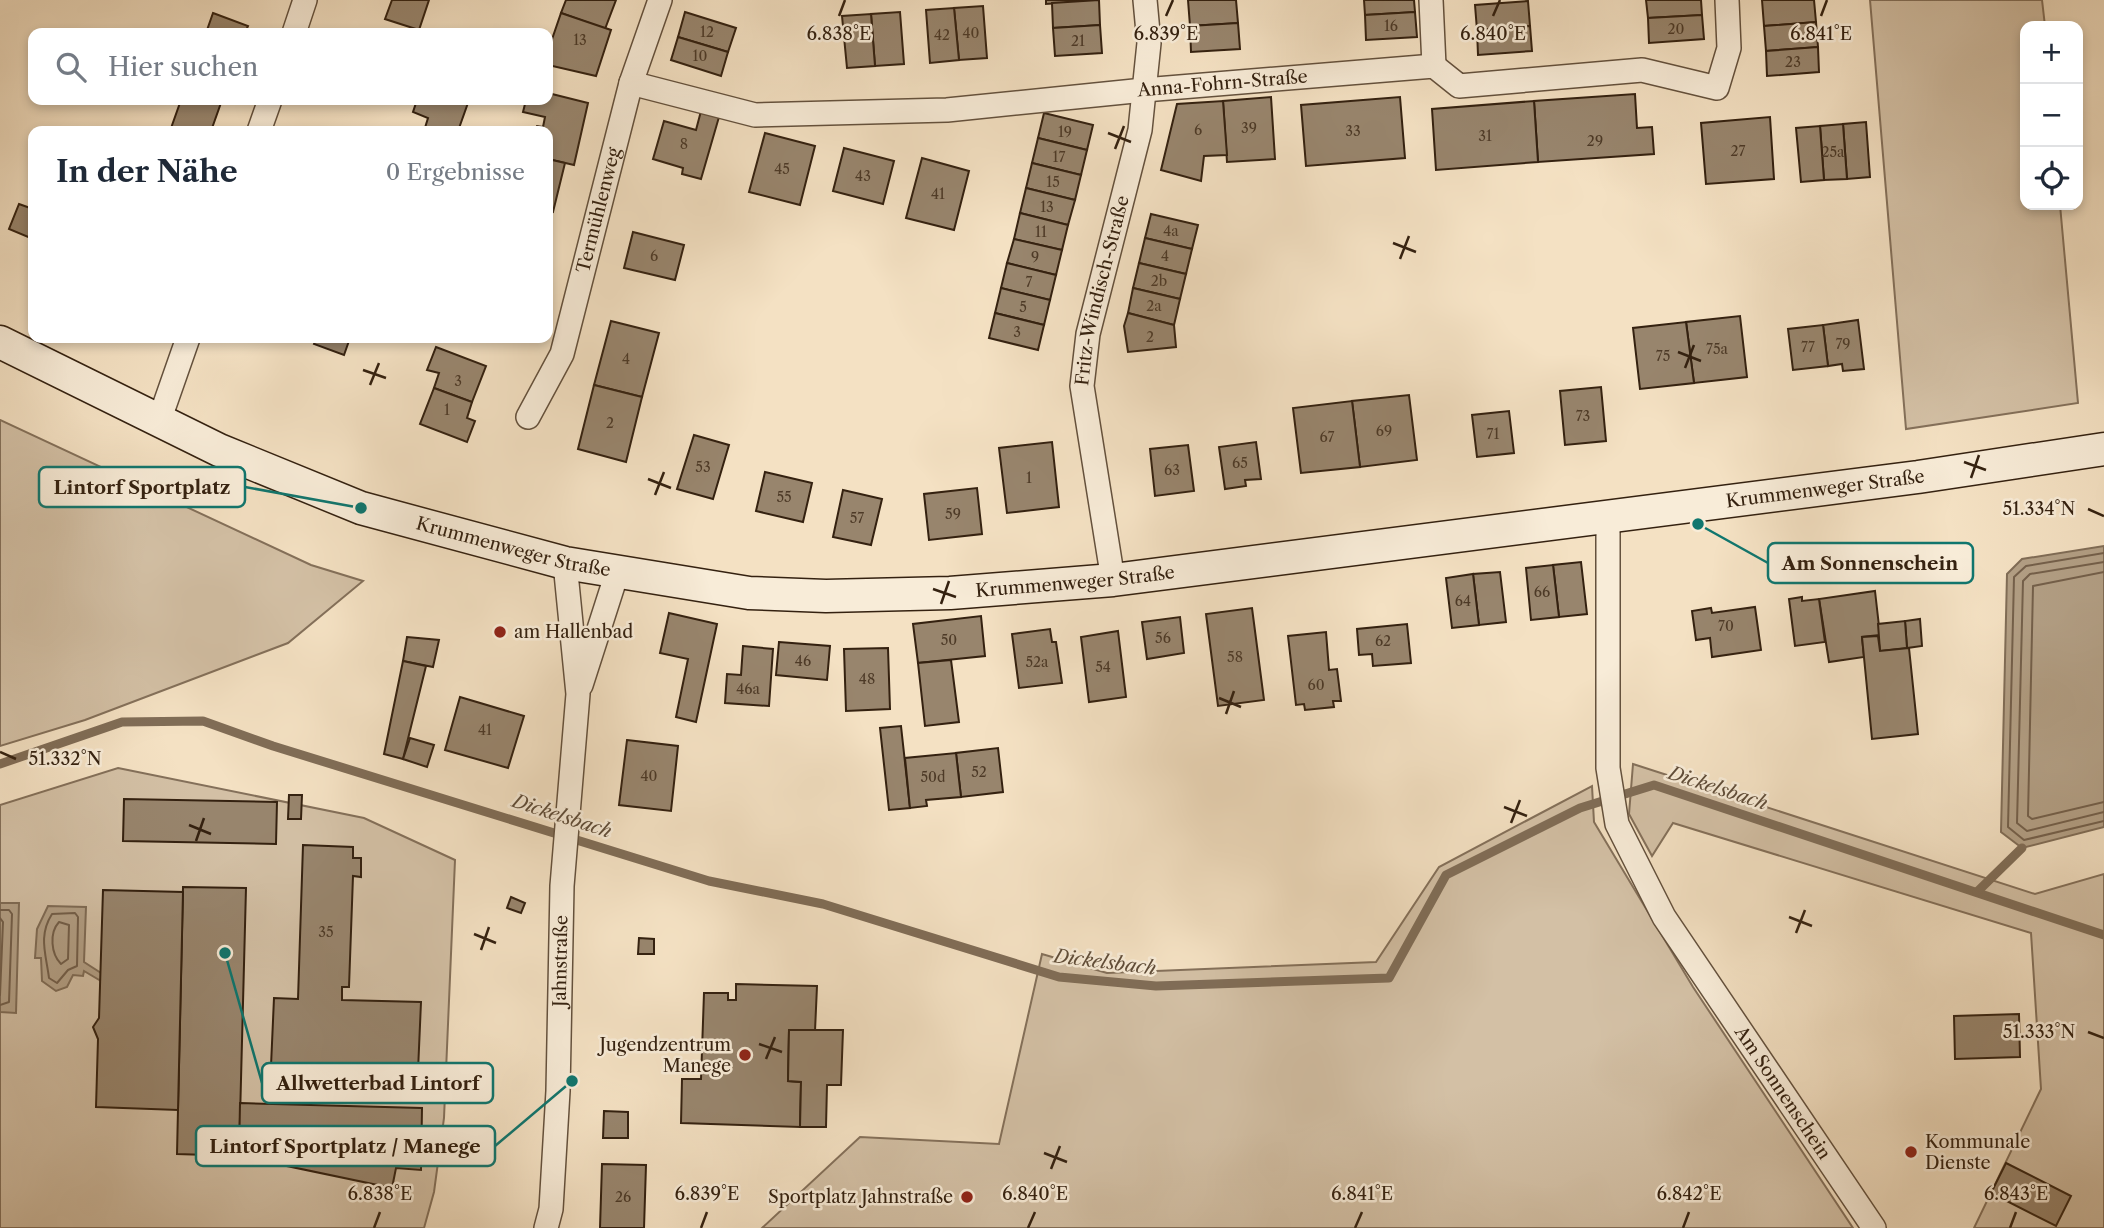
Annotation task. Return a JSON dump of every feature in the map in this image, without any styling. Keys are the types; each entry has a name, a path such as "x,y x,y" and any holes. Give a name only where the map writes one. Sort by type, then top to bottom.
{"main road":[{"name":"Krummenweger Straße","path":"0,342 228,454 360,508 565,563 749,593 826,596 950,593 1113,580 1918,477 2104,449"}],"street":[{"path":"296,28 305,0"},
{"name":"Termühlenweg","path":"528,416 562,354 631,83 660,0"},
{"name":"Fritz-Windisch-Straße","path":"1113,580 1082,386 1088,334 1140,130 1149,43 1145,0"},
{"path":"1431,0 1434,66 1460,86 1642,70 1717,88 1730,48 1727,0"},
{"name":"Anna-Fohrn-Straße","path":"631,83 755,115 947,110 1143,90 1434,66"},
{"path":"261,126 268,105"},
{"path":"159,421 186,343"},
{"name":"Am Sonnenschein","path":"1608,515 1608,768 1617,824 1664,917 1874,1228"},
{"name":"Jahnstraße","path":"546,1228 551,1209 558,1091 563,875 578,694 565,563"},
{"name":"Jahnstraße","path":"578,694 617,573"}],"shaded area":[{"path":"1870,0 2042,0 2044,21 2020,21 2020,210 2060,210 2078,403 1906,429"},
{"path":"0,420 311,565 363,581 288,643 85,720 0,746"},
{"path":"1633,764 2035,894 2104,874 2104,1228 1974,1228 2041,1089 2031,933 1673,823 1652,856 1629,814"},
{"path":"118,768 364,818 455,860 444,1118 434,1192 424,1228 0,1228 0,805"},
{"name":"Sportplatz Jahnstraße","path":"1592,786 1594,822 1693,987 1853,1228 762,1228 860,1137 999,1144 1042,954 1107,973 1376,962 1439,867"}],"water":[{"path":"2104,546 2104,827 2022,848 2001,832 2007,574 2022,559"},
{"path":"0,903 19,903 16,1013 0,1012"},
{"path":"48,906 86,907 84,962 101,973 101,981 84,971 83,976 73,975 67,987 56,991 42,981 41,958 35,958 37,929"}],"building":[{"path":"392,0 429,0 420,28 385,19"},
{"path":"566,0 616,0 605,29 561,13"},
{"path":"1046,0 1093,0 1093,1 1046,4"},
{"path":"1099,0 1100,25 1053,28 1052,3"},
{"path":"1188,0 1236,0 1238,23 1190,26"},
{"path":"1364,0 1414,0 1415,12 1365,15"},
{"path":"1646,0 1701,0 1702,15 1648,18"},
{"path":"1762,0 1814,0 1816,22 1764,26"},
{"path":"1528,1 1530,26 1477,30 1475,5"},
{"path":"983,6 987,58 959,60 954,8"},
{"path":"954,8 959,60 930,63 926,10"},
{"path":"685,12 736,28 728,52 678,37"},
{"path":"900,12 904,64 875,66 871,14"},
{"path":"1415,12 1417,37 1366,40 1365,15"},
{"path":"213,13 248,26 247,28 208,28"},
{"path":"561,13 611,30 596,76 553,66 553,36"},
{"path":"871,14 875,66 847,68 842,16"},
{"path":"1702,15 1704,39 1649,43 1648,18"},
{"path":"1816,22 1818,47 1766,51 1764,26"},
{"path":"1238,23 1240,49 1191,52 1190,26"},
{"path":"1100,25 1102,53 1055,56 1053,28"},
{"path":"1530,26 1532,51 1478,55 1477,30"},
{"path":"678,37 728,52 721,76 671,60"},
{"path":"1818,47 1819,72 1767,76 1766,51"},
{"path":"553,94 588,103 574,165 553,160 553,126 543,126 545,117 523,112 525,105 553,105"},
{"path":"1635,94 1637,128 1652,127 1654,154 1538,162 1534,101"},
{"path":"1271,97 1275,159 1227,162 1223,101"},
{"path":"1400,97 1405,158 1306,166 1301,105"},
{"path":"1223,101 1227,155 1204,156 1201,181 1161,170 1177,104"},
{"path":"1534,101 1538,162 1436,170 1432,109"},
{"path":"179,105 220,105 213,126 172,126"},
{"path":"415,105 467,105 460,126 426,126 428,118 413,112"},
{"path":"701,111 719,117 701,179 682,174 683,168 653,159 664,121 696,130"},
{"path":"1044,113 1093,125 1087,150 1038,138"},
{"path":"1770,117 1774,179 1706,184 1701,123"},
{"path":"1866,122 1870,177 1847,179 1843,124"},
{"path":"1843,124 1847,179 1824,180 1820,126"},
{"path":"1820,126 1824,180 1801,182 1796,128"},
{"path":"765,133 815,146 800,205 749,192"},
{"path":"1038,138 1087,150 1081,175 1032,163"},
{"path":"844,148 894,161 883,204 833,191"},
{"path":"922,158 969,171 954,230 906,218"},
{"path":"553,160 565,163 553,212"},
{"path":"1032,163 1081,175 1075,200 1026,188"},
{"path":"1026,188 1075,200 1068,225 1020,213"},
{"path":"19,204 28,207 28,237 9,229"},
{"path":"1020,213 1068,225 1062,250 1014,239"},
{"path":"1151,214 1198,225 1192,249 1145,238"},
{"path":"633,232 684,245 675,280 624,268"},
{"path":"1145,238 1192,249 1186,274 1139,263"},
{"path":"1014,239 1062,250 1056,275 1007,263"},
{"path":"1007,263 1056,275 1050,300 1001,288"},
{"path":"1139,263 1186,274 1180,299 1133,288"},
{"path":"1001,288 1050,300 1044,325 995,313"},
{"path":"1133,288 1180,299 1174,325 1128,313"},
{"path":"995,313 1044,325 1038,350 989,338"},
{"path":"1128,313 1174,325 1176,347 1128,352 1124,326"},
{"path":"1740,316 1747,377 1694,383 1686,322"},
{"path":"1858,320 1864,369 1843,371 1842,364 1828,366 1823,325"},
{"path":"611,321 659,333 642,397 594,385"},
{"path":"1686,322 1694,383 1640,389 1633,328"},
{"path":"1823,325 1828,366 1793,370 1788,329"},
{"path":"314,343 348,343 344,355"},
{"path":"436,347 486,366 472,402 434,388 439,373 427,370"},
{"path":"594,385 642,397 626,462 578,449"},
{"path":"1601,387 1606,441 1565,445 1560,391"},
{"path":"434,388 472,402 467,418 475,421 467,442 420,424"},
{"path":"1409,395 1417,460 1360,467 1352,401"},
{"path":"1352,401 1360,467 1301,473 1293,408"},
{"path":"1509,411 1514,453 1477,457 1472,415"},
{"path":"694,435 729,445 713,499 677,489"},
{"path":"1052,442 1059,507 1007,513 999,448"},
{"path":"1256,442 1261,479 1245,480 1246,486 1225,489 1219,447"},
{"path":"1188,445 1194,491 1155,496 1150,449"},
{"path":"765,472 812,483 803,522 756,511"},
{"path":"977,488 982,534 929,540 924,494"},
{"path":"843,490 882,499 871,545 833,537"},
{"path":"1581,562 1587,614 1559,617 1553,565"},
{"path":"1553,565 1559,617 1531,620 1526,568"},
{"path":"1500,572 1506,622 1479,625 1473,574"},
{"path":"1473,574 1479,625 1452,628 1446,578"},
{"path":"1875,591 1880,635 1862,637 1864,657 1829,662 1819,599"},
{"path":"1802,597 1802,601 1819,599 1825,642 1795,646 1789,599"},
{"path":"1755,607 1761,650 1712,657 1710,638 1696,640 1692,611 1711,608 1712,613"},
{"path":"1252,608 1264,700 1218,706 1206,614"},
{"path":"669,613 717,624 696,722 676,717 688,659 660,653"},
{"path":"981,616 985,656 918,663 913,624"},
{"path":"1180,617 1184,653 1147,659 1142,622"},
{"path":"1920,619 1922,646 1907,648 1905,621"},
{"path":"1905,621 1907,648 1880,651 1878,624"},
{"path":"1407,624 1411,663 1373,666 1372,654 1359,655 1357,629"},
{"path":"1050,629 1052,642 1056,642 1062,683 1019,688 1012,634"},
{"path":"1118,631 1126,697 1089,702 1081,637"},
{"path":"1326,632 1329,670 1337,669 1341,701 1333,701 1334,707 1305,710 1304,704 1296,705 1288,636"},
{"path":"1878,636 1880,651 1909,648 1918,734 1872,739 1862,637"},
{"path":"407,637 439,640 433,667 403,661"},
{"path":"779,642 830,646 827,680 776,675"},
{"path":"743,646 773,649 769,706 725,703 727,674 741,675"},
{"path":"888,648 890,709 846,711 844,649"},
{"path":"951,660 959,722 925,726 918,663"},
{"path":"403,661 426,666 403,759 384,754"},
{"path":"460,697 524,716 508,768 445,750"},
{"path":"901,726 910,808 889,810 880,728"},
{"path":"410,738 434,745 427,767 403,759"},
{"path":"627,740 678,746 671,811 619,805"},
{"path":"998,748 1003,792 961,797 956,753"},
{"path":"956,753 961,797 926,800 927,806 910,808 905,758"},
{"path":"289,795 302,795 301,819 288,819"},
{"path":"124,799 277,802 276,844 123,841"},
{"path":"303,845 353,847 353,858 361,858 361,877 353,876 349,987 342,987 342,1000 421,1002 418,1071 271,1066 274,998 298,999"},
{"path":"183,887 246,888 239,1156 177,1154"},
{"path":"103,890 183,892 178,1110 96,1107 98,1039 93,1027 99,1018"},
{"path":"511,897 525,903 521,913 507,908"},
{"path":"639,938 654,939 654,954 638,954"},
{"name":"Jugendzentrum Manege","path":"736,984 817,986 815,1031 789,1030 788,1081 801,1082 800,1127 681,1123 682,1079 701,1079 704,993 728,993 728,1000 736,1000"},
{"path":"2019,1014 2020,1057 1955,1059 1954,1016"},
{"path":"789,1030 843,1030 841,1085 827,1085 826,1127 800,1127 801,1082 788,1081"},
{"path":"240,1103 422,1108 421,1170 396,1168 392,1188 239,1156"},
{"path":"604,1111 628,1112 628,1138 603,1138"},
{"path":"2006,1163 2071,1196 2056,1226 1991,1193"},
{"path":"602,1164 646,1165 644,1228 600,1228"}],"waterway":[{"name":"Dickelsbach","path":"0,764 122,722 203,721 273,746 709,881 823,904 1059,977 1156,986 1389,978 1446,875 1580,808 1654,785 2104,935"},
{"path":"1977,892 2022,848"}],"place":[{"name":"Lintorf Sportplatz","path":"361,508"},
{"name":"Am Sonnenschein","path":"1698,524"},
{"name":"am Hallenbad","path":"500,632"},
{"name":"Allwetterbad Lintorf","path":"225,953"},
{"name":"Jugendzentrum Manege","path":"745,1055"},
{"name":"Lintorf Sportplatz / Manege","path":"572,1081"},
{"name":"Kommunale Dienste","path":"1911,1152"},
{"name":"Sportplatz Jahnstraße","path":"967,1197"}]}
